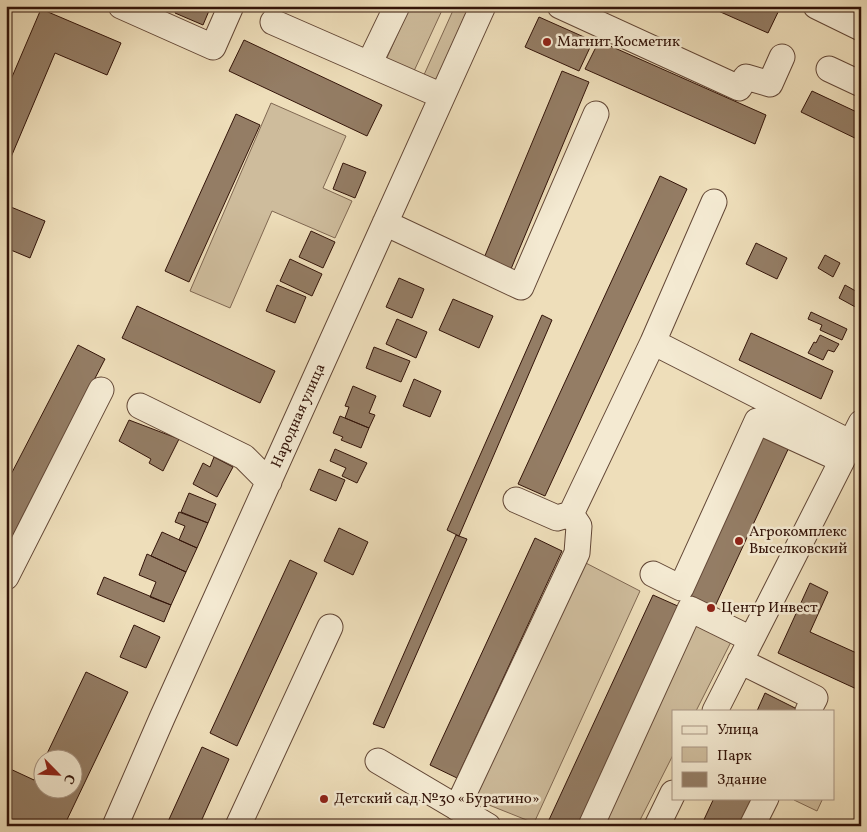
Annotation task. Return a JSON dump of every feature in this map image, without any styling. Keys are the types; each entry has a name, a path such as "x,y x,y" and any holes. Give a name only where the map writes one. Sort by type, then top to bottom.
{"street":[{"path":"122,6 213,47 231,6"},
{"path":"370,64 396,6"},
{"name":"Народная улица","path":"116,826 483,6"},
{"path":"560,6 739,88 746,77 770,84 782,57"},
{"path":"799,6 806,10 808,6"},
{"path":"816,6 861,28"},
{"path":"273,22 442,96"},
{"path":"829,69 861,84"},
{"path":"385,223 521,287 596,114"},
{"path":"516,500 557,518 571,514 653,342 714,202"},
{"path":"653,342 851,442"},
{"path":"6,577 101,390"},
{"path":"140,406 244,457 269,482"},
{"path":"653,574 681,588 757,420 851,442"},
{"path":"716,710 851,442"},
{"path":"457,808 577,552 579,526 571,514"},
{"path":"591,826 690,609 815,698 809,710"},
{"path":"238,826 330,627"},
{"path":"378,761 488,826"},
{"path":"657,826 672,795"},
{"path":"752,826 765,800"}],"green space":[{"path":"410,6 444,6 414,71 386,60"},
{"path":"455,6 469,6 436,82 423,77"},
{"path":"271,103 346,136 323,188 352,201 335,238 272,211 230,308 190,291"},
{"path":"582,561 640,591 534,823 469,797"},
{"path":"687,613 734,636 697,710 672,710 672,757 637,826 586,826"},
{"path":"794,800 822,800 817,811"}],"building":[{"path":"178,6 211,6 203,25 175,13"},
{"path":"707,6 781,6 768,33"},
{"path":"41,9 121,43 107,75 55,53 6,169 6,91"},
{"path":"539,17 593,41 579,71 525,47"},
{"path":"244,40 382,105 367,136 229,71"},
{"path":"599,41 766,115 755,144 585,69"},
{"path":"562,71 589,82 511,269 484,258"},
{"path":"812,91 861,114 861,141 801,112"},
{"path":"236,114 260,125 189,282 165,271"},
{"path":"343,163 366,172 355,198 333,189"},
{"path":"660,176 687,189 545,496 518,484"},
{"path":"6,205 45,221 30,258 6,248"},
{"path":"311,231 335,242 323,268 299,257"},
{"path":"756,243 787,258 777,279 746,264"},
{"path":"825,255 840,263 833,277 818,268"},
{"path":"290,259 322,274 312,296 280,281"},
{"path":"399,278 424,289 412,318 386,307"},
{"path":"277,285 306,297 295,323 266,311"},
{"path":"845,285 861,294 859,309 839,298"},
{"path":"453,299 493,316 479,348 439,330"},
{"path":"137,306 275,371 260,403 122,338"},
{"path":"811,312 847,329 842,340 820,330 822,325 808,319"},
{"path":"542,315 552,320 459,536 447,530"},
{"path":"397,319 427,332 416,358 386,344"},
{"path":"751,333 833,371 821,399 739,360"},
{"path":"820,335 839,344 834,352 828,350 823,360 808,353"},
{"path":"78,345 105,359 6,549 6,484"},
{"path":"374,347 410,361 401,382 366,368"},
{"path":"414,379 441,391 430,417 403,406"},
{"path":"353,386 376,396 369,413 375,415 369,428 345,418 349,407 345,406"},
{"path":"340,416 369,428 361,448 341,440 343,437 333,433"},
{"path":"129,420 179,439 163,471 149,463 151,459 119,441"},
{"path":"764,431 791,443 711,615 684,602"},
{"path":"335,449 367,463 357,483 342,476 346,468 330,461"},
{"path":"214,457 233,467 217,497 193,484 203,463 210,467"},
{"path":"319,469 345,480 336,501 310,490"},
{"path":"189,493 216,504 208,523 181,512"},
{"path":"179,512 208,523 197,548 179,540 185,526 175,522"},
{"path":"339,528 368,542 353,575 324,561"},
{"path":"162,532 197,548 186,572 151,556"},
{"path":"456,535 467,539 384,728 373,724"},
{"path":"535,538 562,551 457,778 430,765"},
{"path":"147,554 186,572 171,605 150,597 156,582 139,575"},
{"path":"290,560 317,573 237,746 210,733"},
{"path":"104,577 171,605 164,622 97,594"},
{"path":"810,583 828,592 810,632 861,655 861,691 778,653"},
{"path":"653,595 680,607 579,826 557,826 548,822"},
{"path":"134,625 160,637 146,668 120,657"},
{"path":"86,672 128,692 82,788 82,750 49,750"},
{"path":"765,693 797,709 796,710 757,710"},
{"path":"202,747 229,759 199,826 166,826"},
{"path":"6,767 32,779 32,800 76,800 64,826 6,826"},
{"path":"713,800 753,800 740,826 701,826"}],"place":[{"name":"Магнит Косметик","path":"547,42"},
{"name":"Агрокомплекс Выселковский","path":"739,541"},
{"name":"Центр Инвест","path":"711,608"},
{"name":"Детский сад №30 «Буратино»","path":"324,799"}]}
